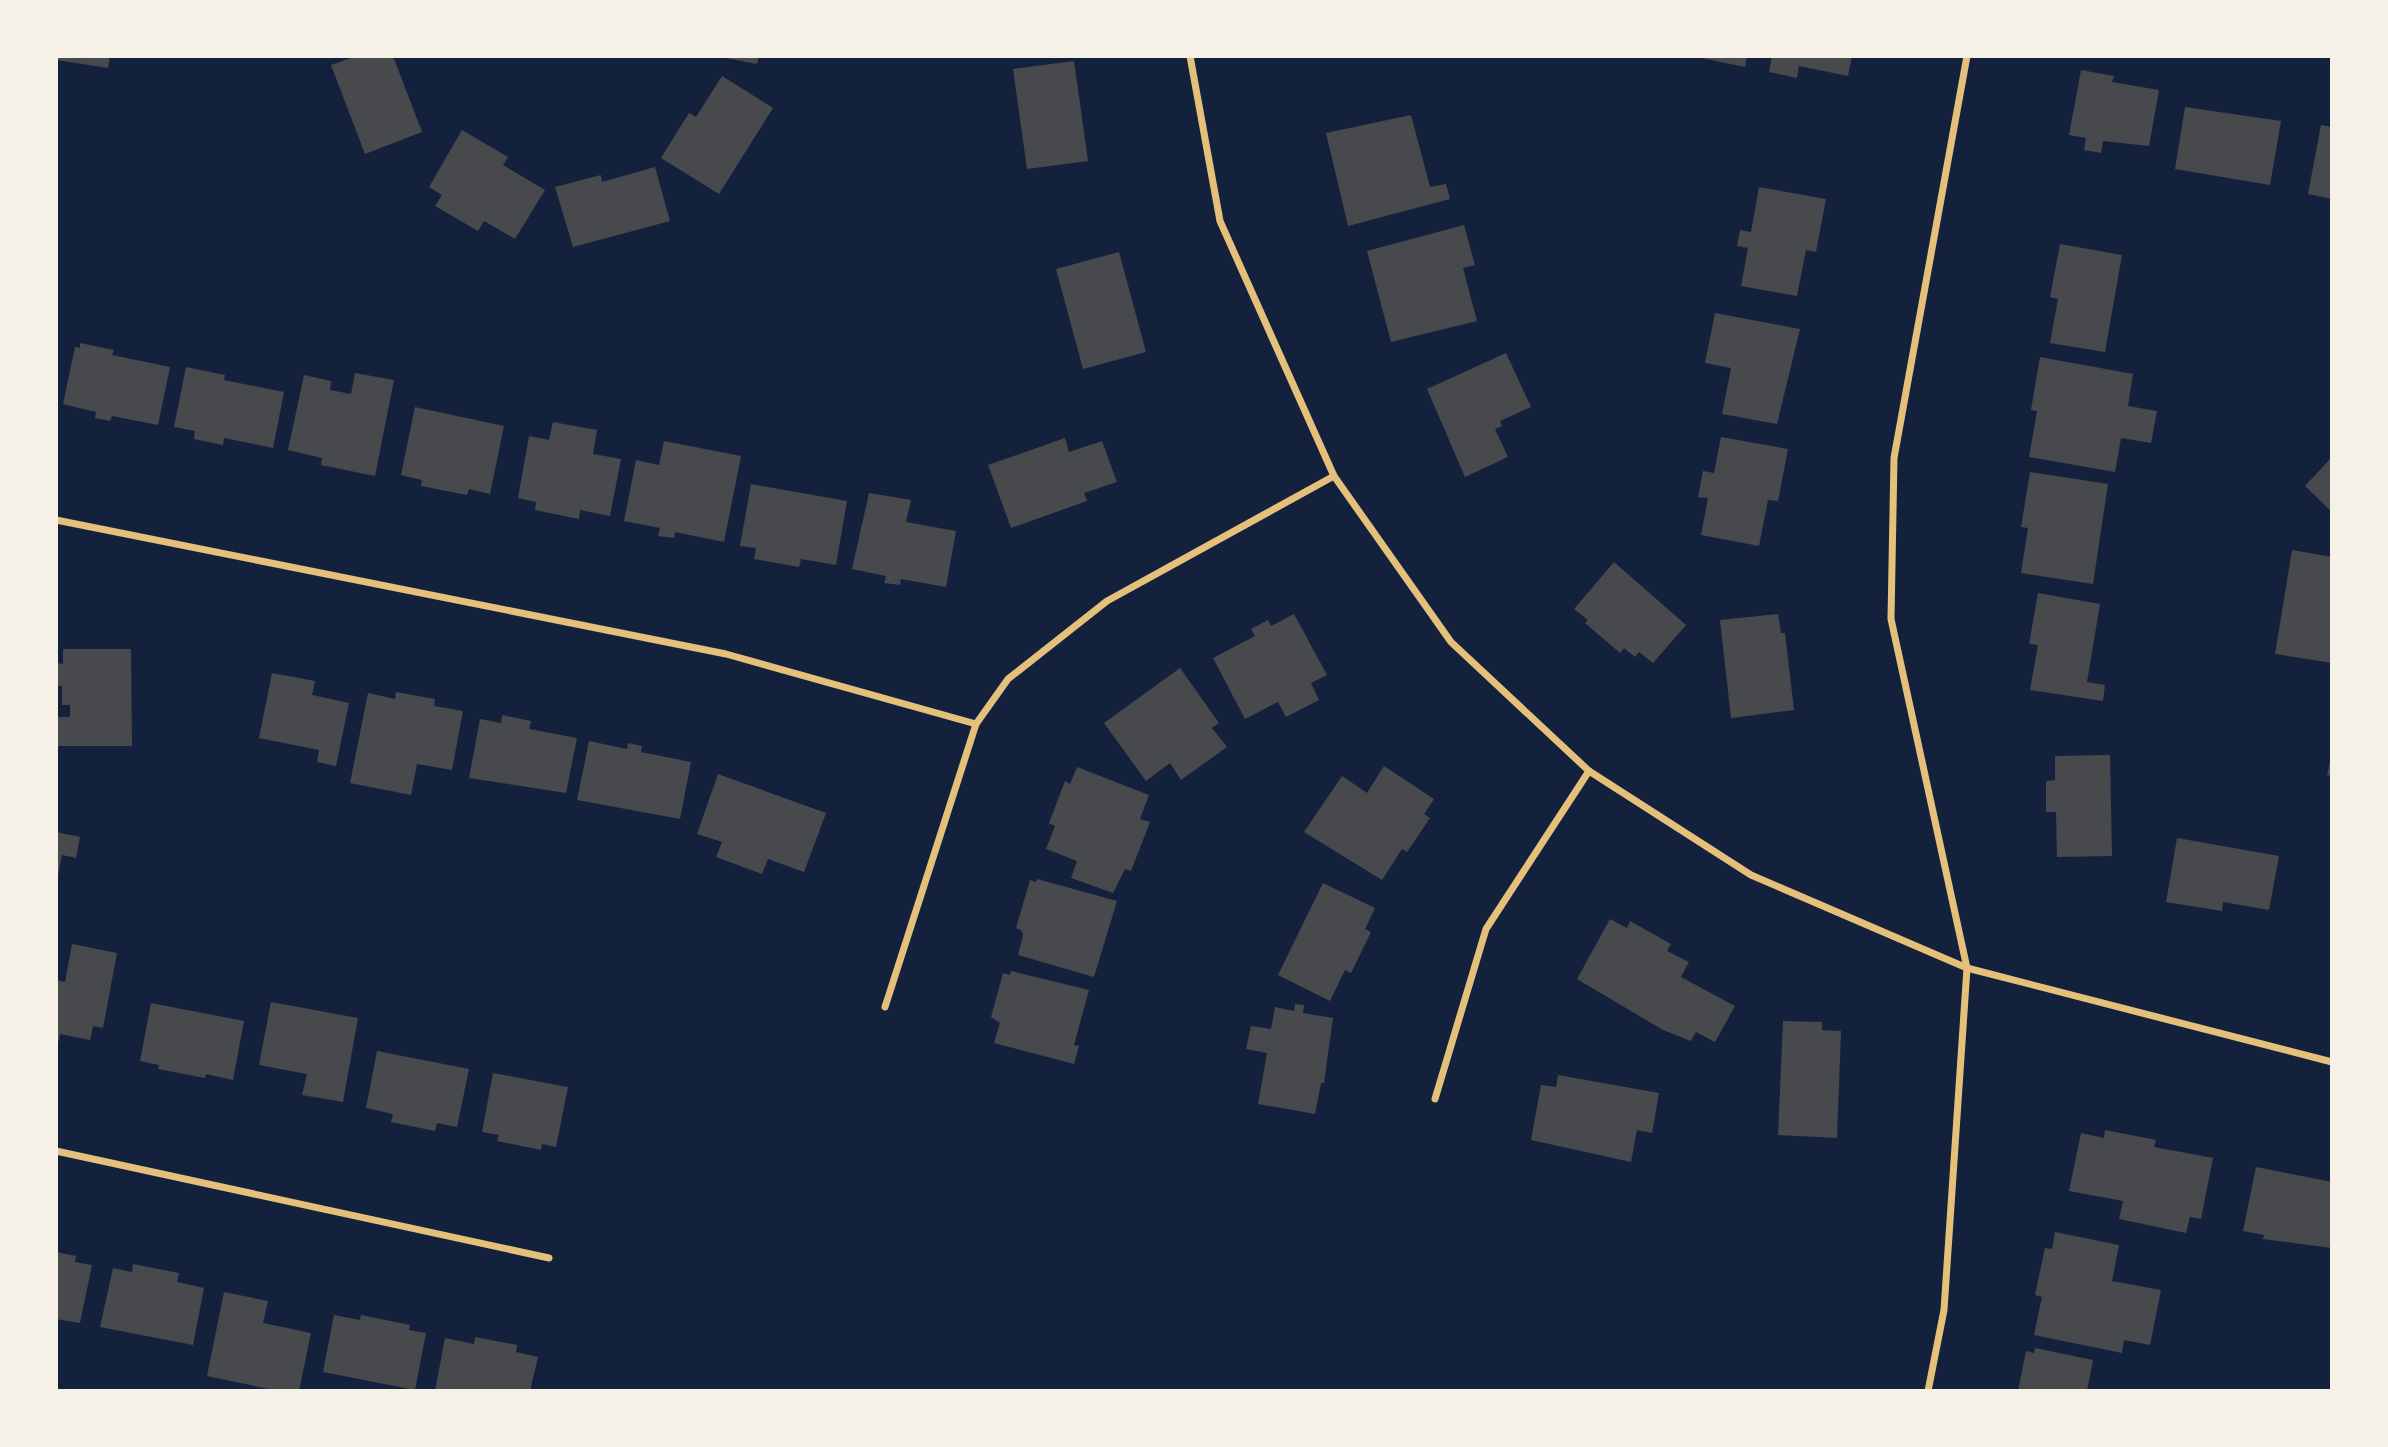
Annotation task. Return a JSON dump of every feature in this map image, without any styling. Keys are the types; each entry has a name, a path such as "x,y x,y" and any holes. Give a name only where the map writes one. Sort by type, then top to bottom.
{"street":[{"path":"1190,56 1220,221 1334,477 1451,642 1589,771 1751,875 1967,968 2332,1062"},
{"path":"1928,1391 1944,1310 1967,968 1891,620 1894,458 1967,56"},
{"path":"885,1007 976,724 1008,679 1107,601 1334,477"},
{"path":"56,520 726,654 976,724"},
{"path":"1436,1099 1486,929 1589,771"},
{"path":"56,1150 549,1258"}],"building":[{"path":"56,56 110,56 108,68 56,60"},
{"path":"356,56 393,56 422,132 365,154 331,65"},
{"path":"715,56 759,56 757,64"},
{"path":"1692,56 1747,56 1745,67"},
{"path":"1772,56 1852,56 1848,76 1799,66 1797,78 1769,72"},
{"path":"1074,61 1088,161 1027,169 1013,69"},
{"path":"2081,70 2114,76 2112,82 2159,90 2149,146 2103,141 2101,153 2084,150 2086,138 2069,135"},
{"path":"722,76 773,108 719,194 661,158 689,113 696,117"},
{"path":"2185,107 2281,121 2270,185 2175,169"},
{"path":"1411,115 1430,187 1446,184 1450,199 1348,226 1326,133"},
{"path":"2321,125 2332,127 2332,199 2308,194"},
{"path":"462,130 508,157 503,165 545,190 515,239 484,221 478,231 435,206 442,195 429,187"},
{"path":"655,167 670,221 573,247 555,187 601,175 602,182"},
{"path":"1759,187 1826,199 1816,252 1806,250 1797,296 1741,286 1748,248 1737,246 1740,230 1751,232"},
{"path":"1464,225 1475,265 1463,268 1477,321 1391,342 1367,251"},
{"path":"2060,244 2122,255 2105,352 2050,343 2058,299 2050,297"},
{"path":"1119,252 1146,352 1083,369 1056,269"},
{"path":"1715,313 1800,329 1777,424 1722,414 1731,368 1705,363"},
{"path":"80,343 114,350 112,355 170,367 158,425 112,416 110,421 95,418 96,412 63,404 75,347 80,348"},
{"path":"1506,353 1531,407 1500,421 1502,426 1495,429 1508,457 1465,477 1427,389"},
{"path":"2040,357 2133,374 2128,406 2157,411 2151,443 2121,438 2115,472 2029,457 2037,411 2031,410"},
{"path":"186,367 225,375 224,380 284,392 273,448 224,438 223,445 194,439 195,431 174,427"},
{"path":"355,373 394,380 375,476 321,465 322,458 288,450 304,375 331,381 330,390 351,394"},
{"path":"415,407 504,426 490,494 469,489 467,495 421,486 422,480 401,475"},
{"path":"553,422 597,430 593,454 621,459 610,516 580,510 579,519 535,510 536,502 518,498 529,436 549,440"},
{"path":"1721,437 1788,449 1778,501 1768,500 1759,546 1701,535 1708,498 1698,497 1703,471 1714,473"},
{"path":"1065,438 1069,452 1102,441 1117,482 1084,493 1087,501 1011,528 988,465"},
{"path":"664,441 741,456 724,542 675,532 674,538 658,536 660,528 624,521 636,460 659,465"},
{"path":"2332,457 2332,512 2305,486"},
{"path":"2030,472 2108,484 2093,584 2021,573 2028,528 2021,527"},
{"path":"751,484 847,501 836,565 801,559 799,567 754,559 756,548 740,546"},
{"path":"869,493 911,500 906,522 956,531 946,587 901,579 900,585 884,583 886,576 852,569"},
{"path":"2292,550 2332,557 2332,663 2275,654"},
{"path":"1614,562 1686,625 1653,663 1639,652 1635,657 1624,648 1620,653 1585,623 1588,620 1574,609"},
{"path":"2038,593 2100,604 2087,682 2105,685 2103,701 2030,690 2038,645 2029,644"},
{"path":"1294,614 1327,675 1311,683 1319,700 1286,717 1278,702 1245,719 1213,658 1255,636 1251,629 1268,620 1271,626"},
{"path":"1778,614 1781,633 1785,633 1794,710 1731,718 1720,620"},
{"path":"63,649 131,649 132,746 57,746 57,717 70,717 70,705 62,705 62,686 56,686 56,663 63,664"},
{"path":"1180,668 1219,723 1212,728 1227,747 1181,780 1170,763 1146,781 1104,723"},
{"path":"272,673 315,681 312,695 349,703 336,766 317,762 319,750 259,738"},
{"path":"396,692 435,699 434,706 463,711 452,770 417,764 411,795 350,783 368,693 395,699"},
{"path":"502,715 531,721 529,729 577,738 566,793 469,778 480,719 501,723"},
{"path":"589,741 627,749 628,743 642,746 641,752 691,762 680,819 577,800"},
{"path":"2110,755 2112,856 2057,857 2056,812 2046,812 2046,781 2055,780 2055,756"},
{"path":"2332,756 2332,776 2327,775"},
{"path":"1384,766 1434,799 1424,814 1430,818 1407,852 1402,849 1382,880 1304,832 1342,776 1367,793"},
{"path":"1077,767 1149,795 1140,819 1150,822 1131,871 1125,869 1113,893 1071,878 1077,861 1046,849 1055,826 1049,823 1065,781 1070,784"},
{"path":"718,774 826,813 804,872 768,859 762,874 716,857 722,842 697,834"},
{"path":"56,832 80,837 76,858 62,855 57,881"},
{"path":"2177,838 2279,856 2269,910 2223,902 2222,911 2166,902"},
{"path":"1037,879 1117,901 1094,977 1018,955 1023,935 1021,930 1016,928 1030,880 1036,882"},
{"path":"1323,883 1375,908 1365,929 1371,932 1351,973 1345,970 1330,1001 1278,975"},
{"path":"1610,919 1627,928 1630,921 1671,944 1667,951 1689,962 1681,977 1735,1006 1715,1042 1696,1032 1691,1041 1663,1030 1577,979"},
{"path":"72,944 117,953 103,1028 93,1026 90,1040 60,1034 59,1041 56,1041 56,980 65,982"},
{"path":"1011,971 1089,990 1074,1045 1079,1046 1074,1064 994,1043 1000,1023 991,1017 1003,973 1010,975"},
{"path":"271,1002 358,1018 343,1102 302,1095 307,1074 259,1065"},
{"path":"151,1003 244,1021 233,1080 158,1069 159,1065 140,1061"},
{"path":"1295,1004 1304,1005 1303,1013 1333,1018 1324,1083 1321,1083 1315,1114 1258,1104 1267,1053 1246,1049 1251,1026 1271,1029 1275,1007 1294,1011"},
{"path":"1783,1021 1822,1022 1822,1030 1841,1031 1837,1138 1778,1135"},
{"path":"377,1051 469,1069 457,1127 437,1123 435,1131 391,1122 393,1114 366,1108"},
{"path":"493,1073 568,1087 556,1147 542,1144 541,1150 497,1141 499,1135 482,1132"},
{"path":"1558,1075 1659,1093 1652,1133 1637,1130 1631,1162 1531,1140 1541,1085 1556,1087"},
{"path":"2105,1130 2156,1140 2154,1147 2213,1158 2201,1219 2190,1217 2186,1233 2119,1219 2123,1201 2069,1191 2081,1133 2104,1138"},
{"path":"2256,1167 2332,1182 2332,1248 2263,1239 2264,1235 2243,1231"},
{"path":"2055,1232 2119,1245 2112,1281 2161,1290 2150,1345 2124,1340 2122,1353 2034,1335 2042,1297 2035,1295 2045,1248 2052,1249"},
{"path":"56,1252 76,1256 75,1262 92,1265 80,1323 56,1319"},
{"path":"133,1264 179,1273 177,1282 204,1288 193,1345 100,1327 113,1268 132,1272"},
{"path":"224,1292 268,1301 263,1323 311,1333 299,1391 278,1391 207,1376"},
{"path":"334,1315 360,1320 361,1315 410,1325 409,1330 426,1333 415,1390 323,1372"},
{"path":"475,1337 517,1345 516,1352 538,1357 530,1391 435,1391 445,1338 474,1344"},
{"path":"2035,1348 2093,1360 2087,1391 2018,1391 2026,1351 2034,1353"}]}
